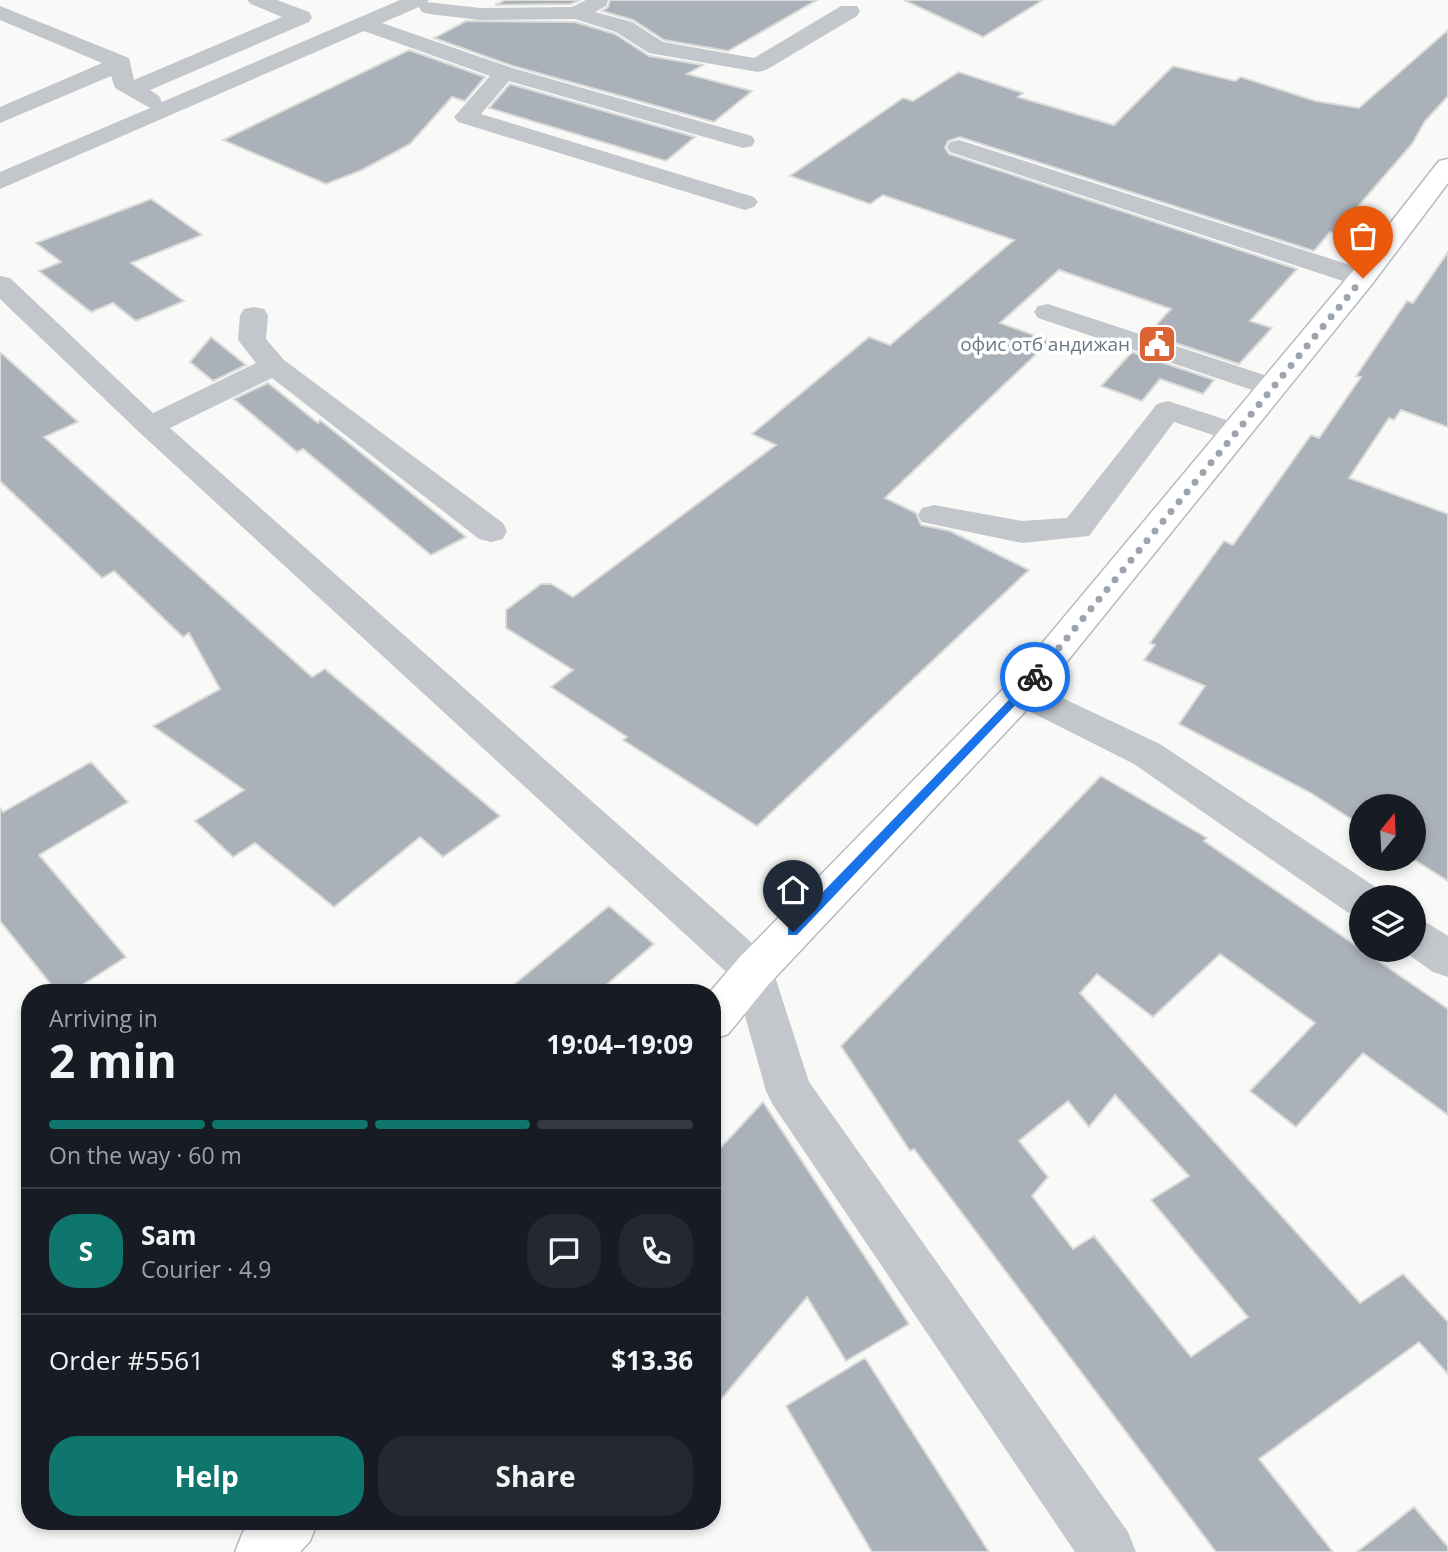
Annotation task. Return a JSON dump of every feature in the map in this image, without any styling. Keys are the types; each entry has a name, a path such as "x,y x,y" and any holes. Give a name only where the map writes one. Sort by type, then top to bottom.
{"main road":[{"path":"721,1010 754,971 1022,692 1363,278 1448,166"},
{"path":"263,1552 282,1530"}],"street":[{"path":"258,0 302,17"},
{"path":"133,89 302,17 340,16 386,6 468,0"},
{"path":"576,13 603,0"},
{"path":"424,4 480,14 576,13 624,27 657,48 758,65 849,11"},
{"path":"0,181 363,24 386,6"},
{"path":"0,12 121,63"},
{"path":"363,24 504,73 743,141"},
{"path":"121,63 123,83 164,110"},
{"path":"0,116 121,63"},
{"path":"504,73 466,117 745,202"},
{"path":"959,147 1363,278"},
{"path":"0,284 150,426 754,971 789,1091 1108,1552"},
{"path":"1048,312 1272,387"},
{"path":"254,315 252,341 274,366 491,531"},
{"path":"150,426 274,366"},
{"path":"934,515 1022,532 1077,528 1168,410 1234,433"},
{"path":"1022,692 1147,754 1349,891"},
{"path":"1426,944 1448,959"}],"building":[{"path":"505,0 580,0 571,4 495,5"},
{"path":"610,0 817,0 728,51 664,40 633,20 602,11 608,7"},
{"path":"904,0 1043,0 983,37"},
{"path":"466,21 575,22 615,34 649,56 703,65 687,74 752,91 714,122 513,66 434,38"},
{"path":"1448,30 1448,96 1425,121 1412,144 1334,234 1330,232 1314,251 960,137 948,141 945,148 949,154 1297,269 1250,321 1272,328 1239,364 1148,334 1171,309 1059,270 1000,323 1050,341 885,498 916,513 921,525 950,531 1029,570 757,826 623,740 627,737 551,687 573,670 506,628 506,610 541,584 551,584 573,597 776,445 752,434 869,337 890,345 1014,240 883,195 870,204 790,176 903,98 913,101 959,72 1023,93 1018,97 1114,125 1173,66 1235,81 1241,77 1315,101 1359,108"},
{"path":"409,50 485,77 465,101 452,97 410,144 362,170 326,184 223,140"},
{"path":"510,84 695,137 666,161 489,108"},
{"path":"151,199 202,235 131,263 184,301 136,321 113,303 91,312 39,271 61,262 36,243"},
{"path":"1448,252 1448,427 1401,410 1394,420 1389,418 1349,478 1448,514 1448,881 1426,867 1426,794 1349,794 1349,818 1311,793 1179,724 1205,686 1144,660 1155,645 1150,643 1224,541 1233,545 1311,435 1319,438 1361,377 1356,376 1407,301 1413,303"},
{"path":"211,337 246,365 213,381 190,362"},
{"path":"0,352 78,422 44,437 312,677 325,669 500,816 443,857 420,837 334,907 255,843 233,857 195,821 244,790 153,726 220,689 189,633 183,637 114,571 102,578 0,481"},
{"path":"1132,352 1214,380 1203,394 1160,379 1142,401 1101,386"},
{"path":"268,383 318,423 320,420 466,537 431,555 303,449 297,452 234,399"},
{"path":"91,762 128,802 39,855 126,957 84,984 51,984 0,921 0,808 3,812"},
{"path":"1101,776 1207,838 1204,841 1349,941 1349,962 1380,962 1448,1009 1448,1115 1363,1053 1296,1127 1250,1091 1315,1023 1220,954 1153,1017 1097,974 1080,993 1360,1303 1403,1274 1448,1322 1448,1374 1419,1342 1259,1459 1333,1552 1216,1552 914,1149 910,1151 841,1046","holes":["1115,1095 1189,1176 1151,1200 1248,1317 1191,1357 1094,1236 1073,1249 1032,1196 1048,1177 1019,1141 1068,1101 1089,1127"]},
{"path":"609,906 654,944 607,984 515,984"},
{"path":"763,1102 909,1324 846,1361 807,1297 721,1399 721,1147"},
{"path":"865,1358 989,1552 872,1552 786,1406"},
{"path":"1414,1507 1448,1547 1448,1552 1357,1552"}],"way so far":[{"path":"1035,677 1363,278"}],"place":[{"name":"офис отб андижан","path":"1157,344"}],"route":[{"path":"793,932 1035,677"}]}
